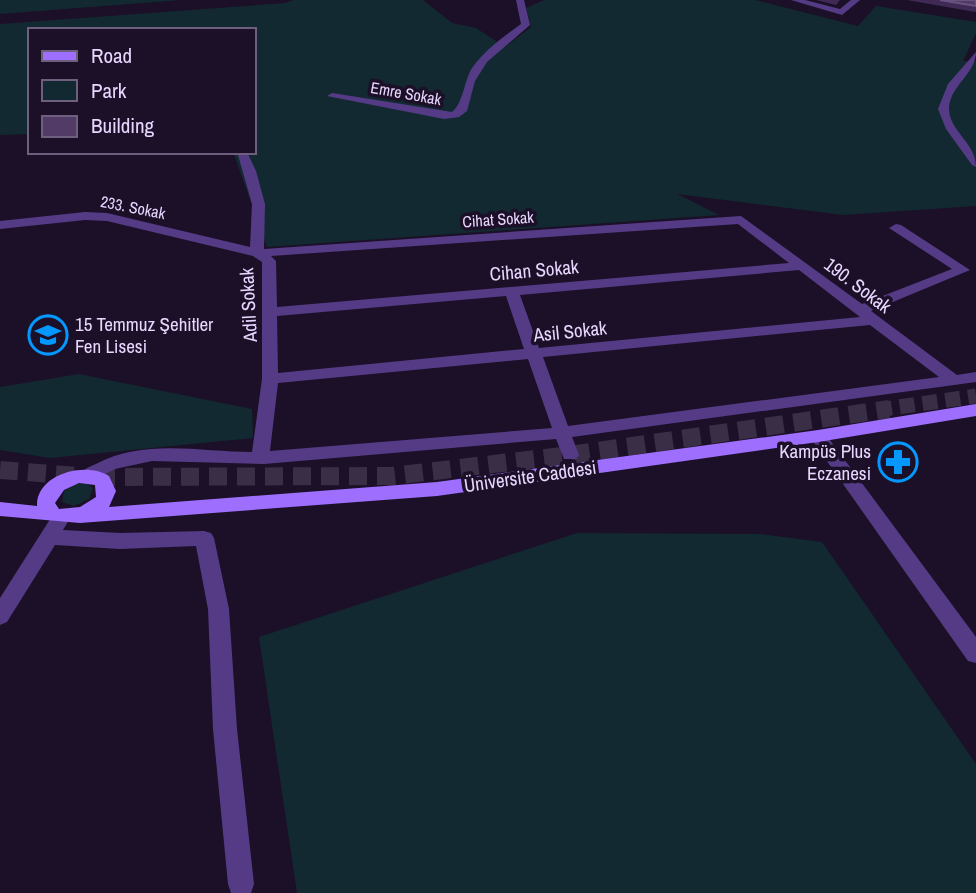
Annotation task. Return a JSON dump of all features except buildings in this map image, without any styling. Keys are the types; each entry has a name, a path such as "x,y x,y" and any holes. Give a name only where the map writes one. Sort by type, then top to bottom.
{"street":[{"name":"Emre Sokak","path":"332,96 444,116 458,114 463,109 465,89 472,73 495,48 526,25 520,0"},
{"path":"795,0 842,12 856,0"},
{"path":"976,55 950,92 944,107 945,117 976,163"},
{"name":"Adil Sokak","path":"243,155 254,182 260,221 256,246 258,253 269,261 270,379 260,458"},
{"name":"233. Sokak","path":"0,225 85,216 107,218 258,253"},
{"name":"Cihat Sokak","path":"258,253 741,220"},
{"name":"190. Sokak","path":"741,220 953,380"},
{"path":"859,310 963,270 896,228"},
{"name":"Cihan Sokak","path":"271,312 802,266"},
{"path":"511,291 570,455"},
{"name":"Asil Sokak","path":"270,379 874,320"},
{"path":"241,884 225,729 220,615 211,561 204,538 120,541 61,521 45,504 52,490 69,479 88,476 108,462 158,453 260,458 563,434 976,377"},
{"name":"Üniversite Caddesi","path":"0,509 61,521 437,489 818,436 976,410"},
{"path":"818,436 976,654"},
{"path":"0,615 61,521 98,506 106,493 103,481 88,476"}],"green space":[{"path":"0,0 181,0 0,14"},
{"path":"293,0 423,0 452,23 476,28 505,47 531,27 526,8 544,0 755,0 858,26 876,6 976,22 976,33 963,61 976,61 976,206 843,215 677,194 719,215 267,247 234,154 256,154 256,28 28,28 28,134 0,135 0,24 285,3"},
{"path":"79,374 252,409 253,438 50,458 0,450 0,387"},
{"path":"77,483 93,488 89,499 74,506 62,502 64,491"},
{"path":"577,533 761,534 822,542 976,764 976,893 297,893 259,637"}],"tunnel":[{"path":"877,410 976,396"},
{"path":"97,477 392,476 570,455 889,409"},
{"path":"0,470 78,476"}],"place":[{"name":"15 Temmuz Şehitler Fen Lisesi","path":"48,335"},
{"name":"Kampüs Plus Eczanesi","path":"898,462"}]}
